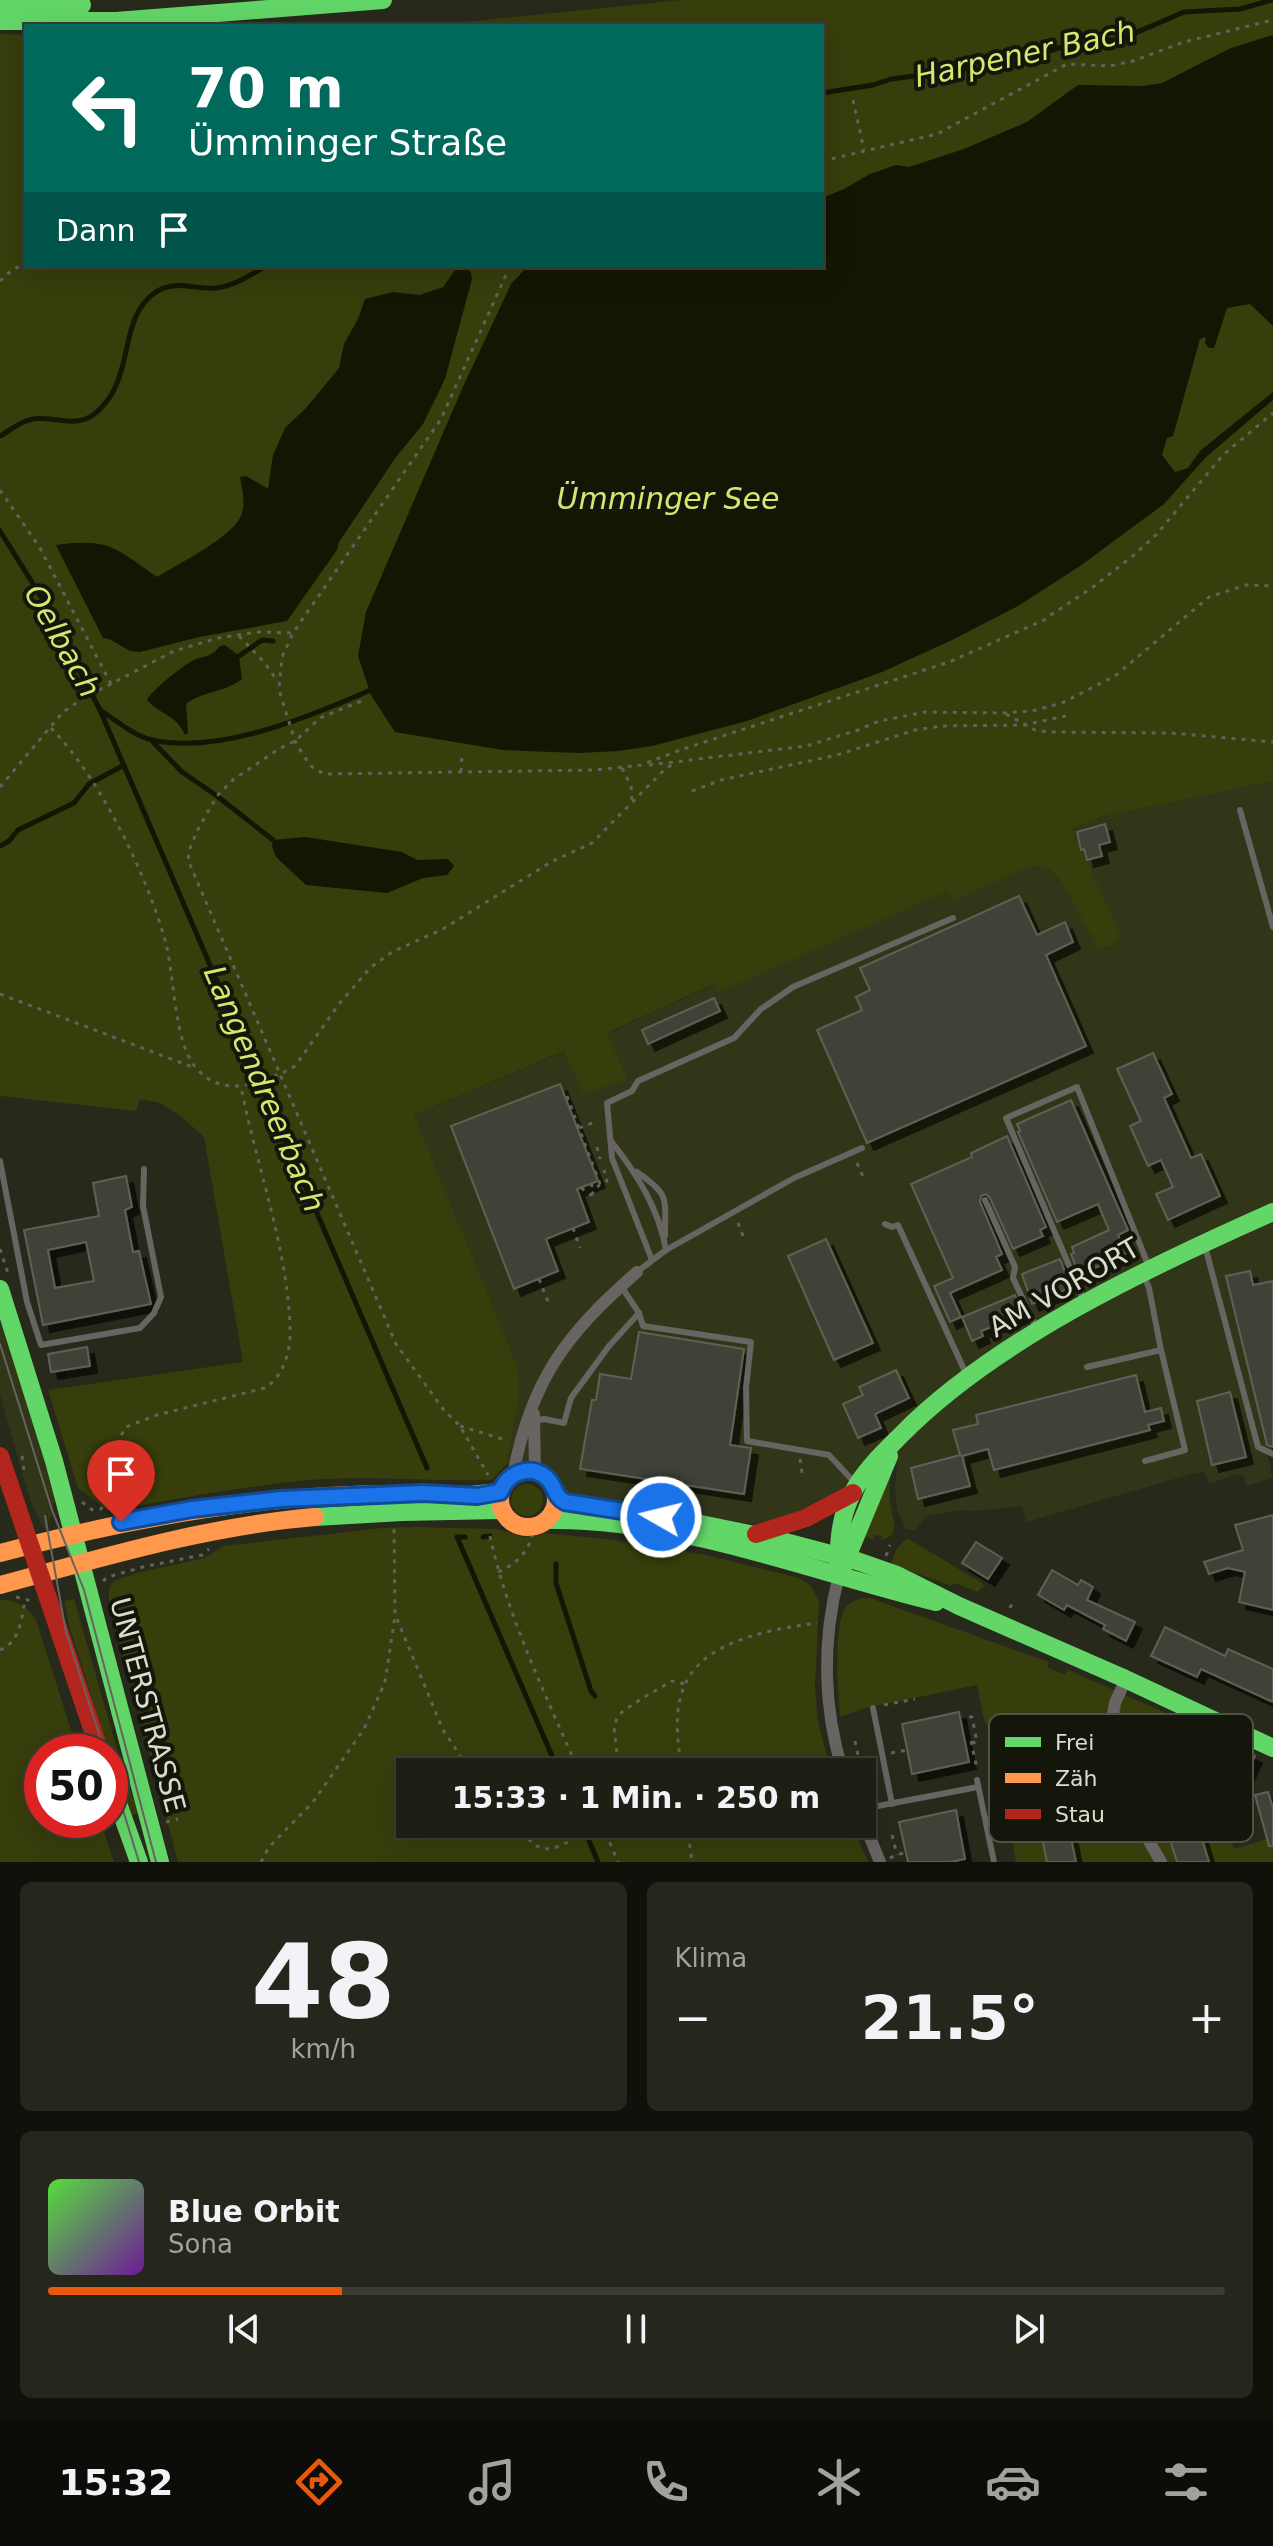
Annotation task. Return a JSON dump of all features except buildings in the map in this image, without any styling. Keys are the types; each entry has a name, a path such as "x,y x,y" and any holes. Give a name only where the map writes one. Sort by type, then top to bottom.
{"main road":[{"path":"0,21 116,21 383,0"},
{"path":"0,3 171,6 315,4"},
{"name":"AM VORORT","path":"841,1563 860,1490 871,1466 914,1421 1013,1346 1085,1303 1273,1212"},
{"name":"UNTERSTRASSE","path":"0,1289 54,1461 160,1862"},
{"name":"UNTERSTRASSE","path":"0,1456 94,1734"},
{"path":"541,1523 552,1513 556,1498 548,1480 527,1471 508,1478 501,1501 509,1521 517,1526 575,1519 676,1532 761,1552 841,1563 900,1576 966,1609 1200,1714"},
{"name":"AM VORORT","path":"755,1534 801,1522 860,1490"},
{"path":"0,1553 74,1533 192,1509 281,1499 409,1494 477,1496 501,1501"},
{"path":"556,1498 755,1534 841,1563"},
{"path":"0,1585 178,1537 240,1526 501,1501"},
{"path":"1253,1739 1273,1748"},
{"name":"UNTERSTRASSE","path":"128,1831 139,1862"}],"street":[{"path":"513,1475 520,1441 548,1371 589,1316 637,1272"},
{"path":"530,1422 535,1472"},
{"path":"839,1758 831,1727 827,1686 831,1622 841,1563"},
{"path":"1113,1714 1126,1679"},
{"path":"870,1838 880,1862"},
{"path":"1150,1842 1161,1862"}],"lane":[{"path":"1240,810 1273,927"},
{"path":"652,1260 612,1158 607,1103 632,1091 638,1081 734,1038 761,1009 793,987 953,918"},
{"path":"1085,1303 1006,1118 1077,1087 1146,1271 1185,1450 1145,1461"},
{"path":"611,1141 634,1170 647,1193 665,1241"},
{"path":"637,1272 666,1250 794,1178 862,1148"},
{"path":"0,1161 27,1302 41,1345 140,1328 154,1313 161,1297 143,1206 144,1169"},
{"path":"634,1170 659,1188 665,1203 666,1250"},
{"path":"985,1200 1015,1267 1013,1278 1038,1332"},
{"path":"885,1224 892,1227 898,1225 968,1378"},
{"path":"1205,1243 1258,1447 1273,1454"},
{"path":"22,1273 32,1272"},
{"path":"621,1286 639,1313 643,1326 751,1342 746,1388 747,1441 829,1455 860,1490"},
{"path":"530,1422 544,1419 564,1423 571,1398 609,1346 639,1313"},
{"path":"1087,1367 1161,1350"},
{"path":"873,1708 892,1804"},
{"path":"876,1807 977,1783 989,1839"},
{"path":"990,1842 994,1862"}],"path":[{"path":"824,160 937,134 1067,64 1110,66 1184,42 1273,20"},
{"path":"853,100 864,150"},
{"path":"0,281 24,264"},
{"path":"278,682 282,657 293,633 441,419 509,268"},
{"path":"641,765 949,662 1042,621 1134,555 1156,535 1223,455 1273,413"},
{"path":"0,490 40,548 111,684"},
{"path":"238,635 278,682 295,741 312,767 324,774 622,768 806,746 879,721 926,712 1003,713 1032,711 1062,703 1115,676 1209,597 1246,585 1273,586"},
{"path":"0,787 63,712 103,688 174,651 218,638 275,630 293,633"},
{"path":"361,701 320,718 295,741 234,779 217,796 197,831 188,855 396,1344 443,1409 460,1426 488,1475"},
{"path":"1003,713 1035,730 1048,732 1171,733 1273,742"},
{"path":"692,791 721,780 837,755 915,730 941,726 1024,725 1066,716"},
{"path":"51,728 96,788 139,868 166,943 185,1048 195,1068"},
{"path":"0,994 195,1068 219,1085 250,1085 296,1065 332,1013 370,968 392,952 443,929 551,862 592,843 676,762 676,752"},
{"path":"461,772 462,755"},
{"path":"622,768 631,786 632,802"},
{"path":"79,1499 91,1511 98,1513 104,1505 104,1476 111,1453 126,1427 157,1415 265,1388 277,1377 284,1363 290,1330 287,1290 241,1087"},
{"path":"567,1096 600,1184"},
{"path":"579,1128 608,1117"},
{"path":"591,1195 607,1181 597,1147"},
{"path":"852,1152 865,1181"},
{"path":"591,1195 592,1183"},
{"path":"581,1188 591,1195"},
{"path":"734,1212 743,1236"},
{"path":"573,1228 580,1248"},
{"path":"539,1279 549,1304"},
{"path":"460,1426 511,1442"},
{"path":"22,1456 24,1470"},
{"path":"498,1572 515,1564 526,1552 541,1523"},
{"path":"490,1536 518,1632 573,1758"},
{"path":"261,1862 269,1847 313,1802 364,1729 385,1682 395,1616 394,1543"},
{"path":"108,1577 202,1555 212,1546"},
{"path":"0,1650 10,1646 18,1632 25,1601"},
{"path":"1010,1608 1013,1601"},
{"path":"395,1616 443,1730 462,1758"},
{"path":"680,1758 677,1726 684,1684 706,1659 732,1642 777,1629 831,1622"},
{"path":"617,1758 614,1727 622,1712 668,1683 678,1681 684,1684"},
{"path":"1166,1698 1171,1714"},
{"path":"873,1708 915,1699"},
{"path":"969,1717 972,1717 977,1742 972,1742 977,1783"},
{"path":"855,1741 859,1758"},
{"path":"869,1758 908,1750"},
{"path":"892,1835 897,1855"},
{"path":"529,1838 539,1848 553,1850 574,1839"},
{"path":"608,1838 618,1862"},
{"path":"689,1838 692,1862"}],"shaded area":[{"path":"681,0 1273,0 1273,781 1100,817 1072,829 1121,936 1113,945 1099,948 1057,875 1049,868 1032,865 953,901 948,891 719,992 714,984 607,1033 627,1079 583,1094 564,1051 414,1115 517,1366 519,1395 507,1464 492,1480 308,1480 108,1511 78,1488 48,1390 243,1362 204,1137 160,1103 140,1099 136,1111 0,1096 0,34 24,35 24,268 824,268 824,24 443,24"},
{"path":"1273,781 1273,1452 1267,1454 1273,1478 1246,1486 1244,1476 1236,1474 1209,1484 1205,1472 1195,1473 1026,1522 1022,1506 961,1510 926,1516 915,1530 906,1529 897,1509 897,1466 892,1464 856,1478 835,1498 809,1512 755,1524 583,1501 568,1496 540,1463 507,1464 519,1395 414,1115 1100,817"},
{"path":"0,1319 55,1496 45,1529 30,1500 0,1395"},
{"path":"892,1468 890,1498 894,1530 881,1540 882,1536 874,1535 873,1539 864,1536"},
{"path":"527,1484 538,1489 543,1500 538,1511 527,1516 516,1511 511,1500 516,1489"},
{"path":"382,1528 497,1529 524,1537 546,1533 615,1540 706,1555 799,1578 810,1585 819,1600 815,1688 818,1721 827,1758 396,1758 396,1838 858,1838 868,1862 178,1862 109,1601 109,1589 114,1581 205,1558 223,1546"},
{"path":"907,1538 984,1586 977,1592 955,1583 951,1586 891,1564 896,1550"},
{"path":"870,1598 1049,1662 1047,1667 1065,1675 1068,1670 1168,1714 989,1714 989,1728 984,1720 977,1685 866,1708 840,1717 839,1630 845,1608 851,1603"},
{"path":"74,1599 113,1734 103,1734 64,1601"},
{"path":"0,1600 21,1604 36,1620 72,1734 24,1734 24,1838 106,1838 114,1862 0,1862"},
{"path":"128,1785 139,1813 129,1816 128,1813"},
{"path":"1273,1837 1273,1862 1016,1862 1013,1842 1232,1842 1234,1849"}],"water":[{"name":"Ümminger See","path":"1273,35 1273,326 1250,304 1227,308 1214,348 1209,348 1205,343 1206,337 1200,339 1173,436 1167,438 1162,455 1175,472 1188,468 1200,451 1273,392 1273,400 1206,457 1164,504 1080,566 1018,606 882,672 747,721 652,746 578,753 503,750 395,732 371,695 358,656 366,612 462,389 511,284 526,268 824,268 824,197 870,174 896,165 909,167 964,149 1027,122 1078,85 1143,86 1162,83 1231,48"},
{"path":"466,268 471,272 472,279 445,379 423,424 396,457 287,621 199,637 140,652 130,651 103,638 56,545 101,544 121,552 157,577 216,542 241,516 240,477 246,476 268,489 273,455 285,428 339,368 344,344 365,299 393,292 420,295 443,287 455,270"},
{"path":"225,645 239,656 242,679 186,704 188,733 185,735 177,722 147,700 181,668"},
{"path":"305,837 402,852 417,860 448,859 454,866 447,875 423,878 387,893 306,885 276,857 272,846 273,840"}],"waterway":[{"name":"Harpener Bach","path":"824,93 891,79 962,70 989,55 1049,51 1084,40 1119,40 1184,12 1240,9 1272,0"},
{"name":"Harpener Bach","path":"0,436 28,420 79,421 93,415 116,386 135,318 143,304 156,292 170,286 222,287 263,268"},
{"name":"Langendreerbach","path":"0,531 40,595 100,710 427,1468"},
{"path":"239,656 262,640 273,641"},
{"name":"Harpener Bach","path":"100,710 146,738 179,743 207,742 295,721 373,689"},
{"path":"153,742 182,772 273,840"},
{"path":"0,846 18,830 74,803 89,784 124,765"},
{"path":"483,1537 490,1536"},
{"name":"Langendreerbach","path":"465,1537 457,1537 553,1758"},
{"path":"556,1564 556,1583 595,1696"},
{"name":"Langendreerbach","path":"588,1838 598,1862"}],"tram line":[{"path":"0,1344 52,1510 84,1590 156,1862"},
{"path":"45,1516 66,1632 99,1734"},
{"path":"128,1826 139,1862"}],"traffic: fast":[{"path":"0,21 116,21 383,0"},
{"path":"0,3 82,5"},
{"path":"839,1575 840,1532 853,1492 881,1456 938,1401 981,1368 1076,1308 1273,1212"},
{"path":"0,1289 54,1461 160,1862"},
{"path":"842,1569 889,1456"},
{"path":"397,1494 470,1495 500,1492"},
{"path":"556,1498 774,1539 857,1561 897,1575 1200,1714"},
{"path":"315,1517 501,1510"},
{"path":"548,1520 597,1522 695,1537 936,1602"},
{"path":"1253,1739 1273,1748"},
{"path":"128,1831 139,1862"}],"traffic: slow":[{"path":"528,1471 548,1479 556,1499 548,1519 528,1527 508,1519 500,1499 508,1479 528,1471"},
{"path":"0,1553 98,1529 197,1510 296,1498 397,1494"},
{"path":"0,1585 195,1535 315,1517"}],"traffic: jam":[{"path":"0,1456 94,1734"},
{"path":"756,1534 806,1518 853,1493"}],"route":[{"path":"121,1522 192,1509 281,1499 424,1493 477,1496 500,1492 508,1478 527,1471 542,1475 552,1485 556,1498 565,1502 661,1517"}],"water label":[{"name":"Oelbach","path":"62,641"}]}
